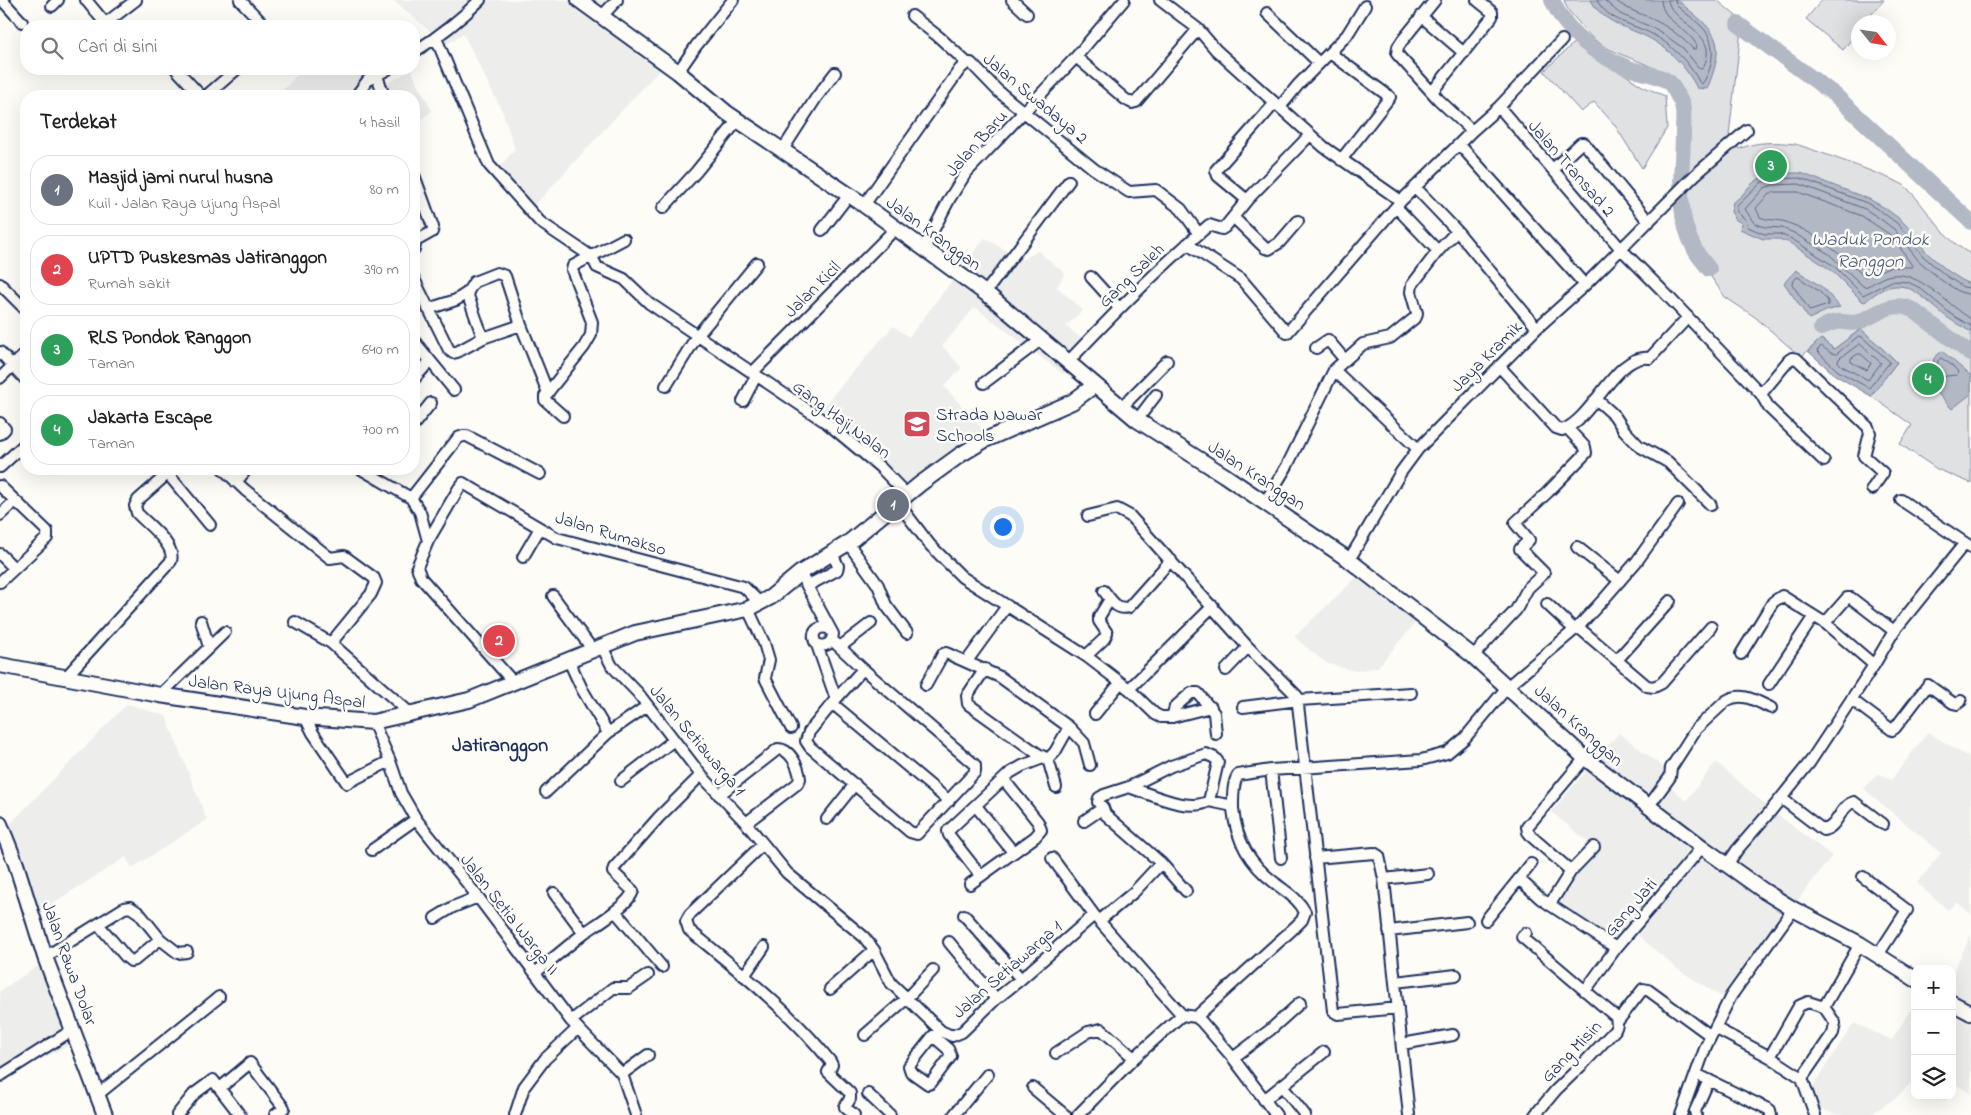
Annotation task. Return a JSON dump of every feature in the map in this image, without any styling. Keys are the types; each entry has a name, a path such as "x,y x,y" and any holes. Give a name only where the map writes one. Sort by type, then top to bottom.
{"main road":[{"name":"Jalan Kranggan","path":"579,0 678,72 708,99 849,195 985,293 1137,420 1265,502 1349,560 1473,656 1585,758 1726,865 1764,892 1860,944 1911,976"},
{"name":"Jalan Raya Ujung Aspal","path":"0,665 160,695 305,717 373,722 469,700 569,661 596,647 635,633 754,606 800,573 848,543 960,455 985,440 1072,402 1095,385"},
{"name":"Jalan Rawa Dolar","path":"0,824 16,864 45,956 105,1115"},
{"path":"1956,1005 1971,1013"}],"street":[{"path":"2,0 20,20"},
{"path":"86,0 100,20"},
{"path":"110,20 136,0"},
{"path":"240,0 259,20"},
{"path":"420,48 465,15 480,0"},
{"path":"602,16 617,0"},
{"path":"678,72 696,46 734,0"},
{"path":"1012,0 1027,14"},
{"name":"Jalan Baru","path":"924,248 950,198 966,174 1076,57 1124,0"},
{"path":"1435,0 1398,47 1397,54 1472,132"},
{"path":"1432,92 1492,17 1492,12 1477,0"},
{"path":"1166,2 1310,135 1398,204 1438,251"},
{"path":"1247,200 1218,176 1216,170 1347,35 1365,6"},
{"path":"1267,14 1319,63"},
{"path":"912,16 939,37 967,63"},
{"path":"1421,16 1464,53"},
{"path":"1076,57 1132,103 1136,102 1198,30"},
{"name":"Gang Haji Nalan","path":"436,38 490,165 540,222 592,258 597,267 624,279 649,303 827,423 880,467 903,499 930,544 962,576 1086,656 1129,689 1155,714 1161,717 1172,717"},
{"path":"1398,204 1499,107 1562,40"},
{"path":"1330,53 1390,97 1341,160"},
{"name":"Jalan Swadaya 2","path":"864,206 960,69 967,63 971,63 998,91 1094,169 1129,192 1156,190 1181,209 1199,234"},
{"path":"782,151 835,73"},
{"path":"182,75 195,90"},
{"path":"213,90 230,75"},
{"path":"360,90 368,80 377,76 382,90"},
{"name":"Jalan Transad 2","path":"1499,107 1621,249 1761,394 1768,408 1824,461"},
{"path":"663,208 696,172 738,120"},
{"name":"Jaya Kramik","path":"1349,560 1401,472 1418,449 1537,328 1585,285 1687,184 1747,130"},
{"path":"1187,244 1209,225 1222,228 1310,135"},
{"path":"1553,169 1584,143 1649,222"},
{"path":"1459,144 1585,285"},
{"path":"985,293 1069,181"},
{"path":"1415,187 1457,231 1537,328"},
{"path":"420,191 433,226 432,232 420,239"},
{"path":"822,230 849,195"},
{"name":"Gang Saleh","path":"1068,362 1119,308 1187,244 1241,279 1287,333 1398,204"},
{"path":"1233,217 1265,248 1269,249 1279,243 1298,221"},
{"name":"Jalan Kicil","path":"743,401 754,374 896,228"},
{"path":"1265,502 1286,466 1334,370 1363,344 1390,338 1416,316 1417,313 1411,292 1412,285 1438,251 1457,231"},
{"path":"562,416 545,400 544,396 584,347 591,335 592,322 572,268 624,239"},
{"path":"666,386 697,336 757,263"},
{"path":"428,309 456,300 467,293 474,282 497,273 505,276 521,325 548,392"},
{"path":"1090,277 1119,308"},
{"path":"0,284 20,304"},
{"path":"420,292 449,350 453,353 483,338 521,325"},
{"path":"467,293 483,338"},
{"path":"1499,366 1556,428 1568,429 1579,420 1614,378 1633,361 1643,357 1650,358 1688,317"},
{"path":"984,383 1042,339"},
{"path":"1316,348 1328,340 1345,360"},
{"path":"420,349 454,390"},
{"path":"0,352 20,373"},
{"path":"1761,394 1789,360 1792,358 1797,359 1868,427 1870,434 1864,456 1883,473 1872,489"},
{"path":"0,378 20,360"},
{"path":"420,372 430,361"},
{"path":"1121,408 1168,361"},
{"path":"1334,370 1418,449"},
{"path":"1137,420 1156,395"},
{"path":"1596,399 1614,415 1624,430 1639,446 1668,462 1711,505"},
{"path":"420,417 432,403"},
{"path":"0,423 4,429 0,434"},
{"path":"1473,656 1516,610 1528,588 1544,573 1520,549 1529,540 1515,523 1586,453 1585,447 1568,429"},
{"path":"411,498 458,438 463,436 540,474"},
{"path":"0,467 20,449"},
{"path":"65,678 171,561 173,555 170,547 137,513 135,506 138,500 167,475"},
{"path":"172,475 210,524"},
{"path":"229,475 330,558 344,556 374,578 376,583 371,594 331,643"},
{"path":"236,482 242,475"},
{"path":"378,475 411,498 420,512 428,542 417,567 421,578 514,683"},
{"name":"Jalan Rumakso","path":"428,542 458,488 463,483 558,538 744,588 754,606"},
{"path":"0,486 47,531 47,538 0,582"},
{"path":"1726,865 1810,762 1852,700 1894,630 1968,545 1901,500"},
{"path":"0,515 15,501"},
{"path":"1196,1016 1295,927 1302,920 1305,912 1291,894 1275,884 1249,858 1241,845 1233,806 1235,782 1238,776 1271,770 1421,760 1447,753 1465,738 1508,686 1576,629 1620,582 1660,531 1678,504"},
{"path":"1088,516 1117,509 1130,516 1248,647 1292,689 1298,700 1333,1011 1338,1014 1398,1008"},
{"path":"523,557 540,528"},
{"path":"848,543 878,585 886,605 907,633"},
{"path":"1576,547 1620,582"},
{"path":"807,586 837,570 838,566 832,553"},
{"path":"0,554 14,568"},
{"path":"1086,656 1107,634 1099,621 1099,617 1107,595 1118,607 1129,607 1171,560"},
{"path":"800,573 834,639"},
{"name":"Jalan Setiawarga 1","path":"553,596 612,666 638,693 701,775 746,823 787,873 864,937 874,950 891,982 937,1033 952,1036 962,1032 996,999 1097,918 1134,892 1161,864"},
{"path":"1741,654 1778,597 1784,598 1825,623 1874,665"},
{"path":"1825,623 1845,598 1850,598 1894,630"},
{"path":"1617,660 1670,601"},
{"path":"1547,604 1647,686 1657,686 1711,627"},
{"path":"754,606 769,660 765,678 791,728"},
{"path":"967,661 1007,606"},
{"path":"1129,689 1213,606"},
{"path":"1769,684 1814,616"},
{"path":"201,621 209,647"},
{"path":"295,622 331,643 410,714"},
{"path":"817,644 823,646 834,639 871,623"},
{"path":"863,669 834,702 809,732 806,741 810,747 913,834 920,831 949,801 975,772 975,765 863,669 824,627 818,628 814,633 813,640 817,644 834,702 949,801"},
{"path":"160,695 225,632"},
{"path":"1226,670 1248,647"},
{"path":"926,685 943,654 946,653 1000,676 1069,727 1084,743 1090,765"},
{"path":"569,661 582,689 608,733"},
{"path":"985,669 967,696 968,704 1046,758 1056,787"},
{"path":"1095,714 1120,683"},
{"path":"1852,700 1892,730 1928,685 1954,703 1961,701"},
{"path":"1172,717 1175,707 1191,693 1198,693 1211,707 1216,718 1216,734"},
{"path":"1243,707 1298,700 1411,693"},
{"path":"1648,807 1670,777 1671,768 1696,729 1726,701 1732,697 1747,697 1771,708"},
{"path":"546,792 608,733 647,706"},
{"path":"1172,717 1211,707"},
{"path":"305,717 313,733 347,783 390,760"},
{"name":"Jalan Setia Warga II","path":"373,722 390,760 401,793 416,819 575,1024 622,1074 636,1115"},
{"path":"981,876 949,835 948,831 1010,773 1022,766 1046,758 1055,752 1069,727"},
{"path":"621,781 674,740"},
{"path":"719,795 778,749 784,749 788,752 799,773 800,779 797,784 746,823"},
{"path":"1186,891 1161,864 1105,814 1098,802 1099,798 1129,787 1163,770 1206,754 1215,758 1218,762 1209,801"},
{"path":"1571,872 1532,837 1527,827 1585,758"},
{"path":"1271,770 1281,858"},
{"path":"535,973 584,933 615,911 633,893 613,872 614,868 701,775"},
{"path":"970,884 1035,837 1041,830 1038,822 1004,780"},
{"path":"827,819 855,784"},
{"path":"1129,787 1161,798 1192,805 1202,805 1209,801 1233,806"},
{"path":"1781,798 1823,830 1830,827 1847,806 1854,802 1883,824"},
{"path":"976,806 1013,852"},
{"path":"1084,821 1102,808"},
{"path":"372,850 416,819"},
{"path":"763,844 690,914 686,922 690,930 810,1036 830,1061 832,1065 828,1072 850,1093 850,1099 845,1107 854,1115"},
{"path":"1550,904 1571,872 1594,847"},
{"name":"Gang Jati","path":"1585,991 1616,948 1702,847"},
{"path":"1315,858 1377,854 1381,860 1409,1115"},
{"path":"1052,858 1097,918 1182,1015 1196,1016 1201,1021 1233,1058 1276,1115"},
{"path":"1486,920 1531,864"},
{"path":"1384,879 1428,874"},
{"path":"1863,877 1907,910 1878,955"},
{"path":"1519,879 1541,899 1616,948"},
{"path":"554,893 584,933"},
{"path":"435,918 453,907 478,898"},
{"path":"45,956 124,908 130,907 139,913 160,939 178,953 187,952"},
{"path":"1681,1115 1713,1032 1739,984 1793,909"},
{"path":"615,911 662,967"},
{"path":"964,915 1021,979"},
{"path":"1389,931 1467,922"},
{"path":"98,924 126,957 131,960 136,960 160,939"},
{"name":"Gang Misin","path":"1526,933 1522,937 1616,1017 1618,1021 1607,1038 1563,1082 1535,1115"},
{"path":"949,942 996,999"},
{"path":"1824,1007 1860,944"},
{"path":"744,976 764,947"},
{"path":"830,989 874,950"},
{"path":"865,1035 906,999 933,970"},
{"path":"515,1115 524,1087 575,1024 613,988 629,988 648,975"},
{"path":"1395,982 1456,975"},
{"path":"1618,1021 1643,988 1648,990 1713,1032 1770,1058 1802,1078 1815,1115"},
{"path":"97,1095 219,997"},
{"path":"1770,1058 1799,1006 1808,1002 1824,1007 1836,1023 1802,1078"},
{"path":"1233,1058 1270,1030 1300,1003"},
{"path":"1078,1115 1134,1058 1182,1015"},
{"path":"0,1076 74,1029"},
{"path":"1056,1053 1088,1032 1101,1030 1134,1058"},
{"path":"937,1033 951,1056 932,1083 928,1084 911,1072 909,1066 937,1033"},
{"path":"1402,1044 1453,1035"},
{"path":"1264,1100 1324,1052"},
{"path":"622,1074 648,1055"},
{"path":"220,1088 250,1063 284,1108 275,1115"},
{"path":"954,1115 988,1074"},
{"path":"1696,1074 1770,1110 1771,1115"},
{"path":"177,1115 194,1094 214,1080 240,1115"},
{"path":"1696,1115 1695,1111 1709,1080"},
{"path":"1282,1086 1305,1115"},
{"path":"1034,1088 1065,1115"},
{"path":"868,1094 890,1115"}],"shaded area":[{"path":"393,0 615,0 602,14 663,66 532,208 497,170 515,149 503,113 463,33 444,47 437,37 420,23 420,20 417,20"},
{"path":"1564,0 1717,0 1742,21 1729,135 1739,149 1766,143 1795,144 1899,183 1913,194 1952,240 1971,254 1971,483 1937,469 1900,444 1912,425 1871,396 1897,362 1861,329 1834,349 1821,339 1801,357 1755,317 1725,297 1707,271 1713,265 1694,241 1685,210 1685,101 1677,87 1656,69 1603,46 1591,37 1570,12"},
{"path":"1822,0 1884,0 1871,15 1851,15 1851,40 1843,50 1806,19"},
{"path":"1576,41 1642,86 1665,96 1667,128 1642,168 1614,124 1594,102 1581,112 1544,71"},
{"path":"297,75 376,76 374,90 283,90"},
{"path":"402,75 414,75 432,111 420,120 420,90 376,90"},
{"path":"985,238 1022,260 1038,251 1065,273 1057,287 1083,310 1066,326 1088,344 1063,374 975,307 942,346 962,368 944,386 993,441 916,500 851,440 815,416 893,326 909,337"},
{"path":"1356,578 1416,622 1378,667 1355,671 1326,663 1294,637"},
{"path":"127,704 166,716 207,820 132,868 126,857 37,913 23,876 9,825"},
{"path":"1928,732 1971,759 1971,914 1957,902 1948,910 1917,883 1941,853 1864,789 1878,773 1891,780"},
{"path":"1619,733 1675,776 1670,786 1686,801 1716,762 1773,811 1832,856 1753,957 1725,999 1676,968 1632,930 1618,946 1549,904 1596,848 1551,812"},
{"path":"1971,934 1971,1094 1956,1085 1956,966"},
{"path":"44,962 72,1044 22,1068 0,1084 0,991"},
{"path":"1911,1009 1911,1083 1897,1097 1870,1115 1835,1115 1803,1101 1854,1023 1892,1040"}],"water":[{"path":"1591,0 1677,0 1701,20 1715,37 1717,58 1707,89 1697,88 1683,66 1657,42 1616,24 1602,14"},
{"name":"Waduk Pondok Ranggon","path":"1801,173 1869,199 1885,208 1912,231 1927,253 1948,271 1971,284 1971,332 1948,318 1918,294 1900,286 1889,287 1878,292 1865,302 1862,301 1831,270 1790,243 1779,239 1763,239 1740,229 1742,223 1736,220 1731,212 1733,202 1753,183 1772,174"},
{"path":"1796,270 1822,287 1840,307 1809,319 1784,283"},
{"path":"1861,329 1897,362 1871,396 1835,375 1808,351 1821,339 1834,349"},
{"path":"1942,351 1971,376 1971,394 1952,409 1930,385 1934,358"}],"waterway":[{"path":"1552,0 1558,12 1573,32 1592,49 1614,62 1664,79 1669,82 1675,91 1682,105 1683,113 1681,191 1684,219 1695,251 1709,269"},
{"path":"1738,24 1835,95 1971,222"},
{"path":"1821,328 1837,322 1856,323 1891,307 1905,307 1913,310 1971,354"}],"place":[{"name":"RLS Pondok Ranggon","path":"1771,166"},
{"name":"Jakarta Escape","path":"1928,379"},
{"name":"Strada Nawar Schools","path":"917,424"},
{"name":"Masjid jami nurul husna","path":"893,505"},
{"name":"UPTD Puskesmas Jatiranggon","path":"499,641"}],"district":[{"name":"Jatiranggon","path":"500,744"}]}
